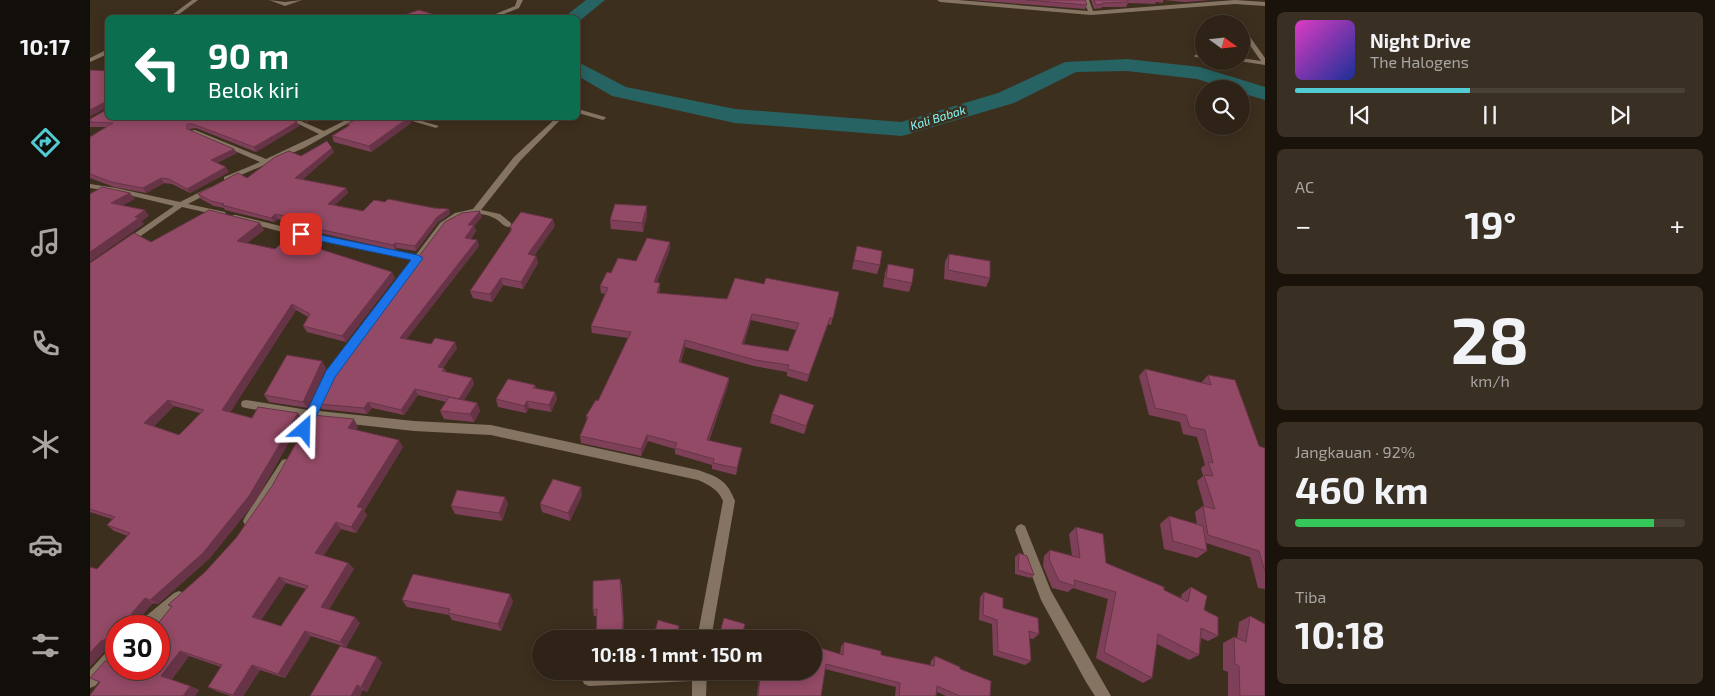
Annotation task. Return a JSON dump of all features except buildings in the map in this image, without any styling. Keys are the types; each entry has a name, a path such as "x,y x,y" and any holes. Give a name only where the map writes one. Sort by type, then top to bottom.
{"street":[{"path":"174,15 195,0"},
{"path":"272,0 285,4 298,0"},
{"path":"496,15 517,7 520,0"},
{"path":"940,0 1090,13 1188,7 1234,1 1265,4"},
{"path":"1033,0 1034,8"},
{"path":"1086,0 1090,13"},
{"path":"1137,0 1141,10"},
{"path":"1184,0 1188,7"},
{"path":"1250,41 1265,62"},
{"path":"90,60 105,52"},
{"path":"1250,61 1265,62"},
{"path":"580,112 603,118"},
{"path":"294,120 325,134"},
{"path":"223,182 350,120"},
{"path":"414,120 436,126"},
{"path":"476,211 517,159 557,120"},
{"path":"193,131 265,161"},
{"path":"90,186 182,204 301,234 418,258"},
{"path":"121,246 182,204 215,186"},
{"path":"300,438 330,374 449,220 462,213 476,211 496,216 508,225"},
{"path":"246,404 312,415 414,426 491,430 698,474 717,482 725,490 729,501 706,630"},
{"path":"244,528 291,454"},
{"path":"1021,530 1046,595 1091,677 1104,696"},
{"path":"158,615 189,590"},
{"path":"90,681 105,664"},
{"path":"699,696 700,680"}],"waterway":[{"name":"Kali Babak","path":"576,15 597,0"},
{"name":"Kali Babak","path":"580,69 619,92 735,116 902,129 1006,98 1072,66 1127,65 1200,73 1265,94"}],"route":[{"path":"301,234 418,258 330,374 304,430"}]}
